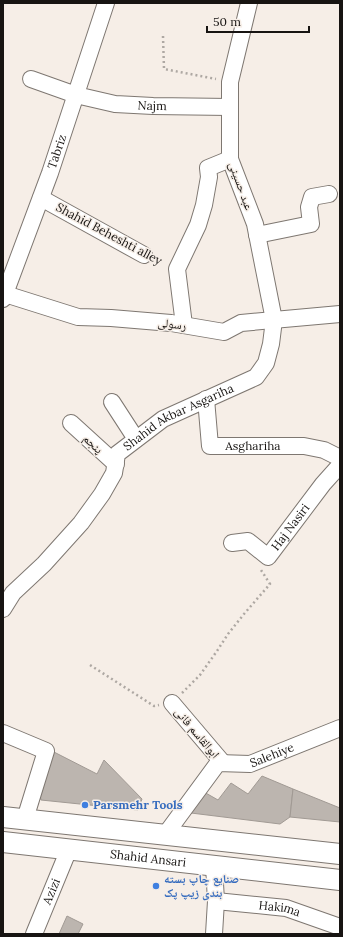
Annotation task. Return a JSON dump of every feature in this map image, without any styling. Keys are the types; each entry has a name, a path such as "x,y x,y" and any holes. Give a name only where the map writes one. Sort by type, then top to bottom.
{"main road":[{"name":"Shahid Ansari","path":"3,816 340,854"},
{"path":"162,860 165,834"},
{"name":"Shahid Ansari","path":"3,842 340,880"}],"street":[{"name":"Tabriz","path":"4,297 10,261 41,198 106,3"},
{"name":"عبد حسینی","path":"249,3 230,82 230,159 255,224 274,320"},
{"name":"Najm","path":"31,79 76,94 114,104 230,107"},
{"path":"184,325 177,269 198,225 204,205 209,177 208,168 230,159"},
{"path":"257,235 311,224 309,207 312,197 329,194"},
{"name":"Shahid Beheshti alley","path":"41,198 144,255"},
{"name":"رسولی","path":"4,297 78,317 171,323 224,332 241,323 340,314"},
{"name":"Shahid Akbar Asgariha","path":"3,609 14,593 44,564 81,523 102,494 114,472 117,454 163,419 256,377 266,363 271,344 274,320"},
{"name":"Asghariha","path":"206,399 210,446 304,446 324,450 340,458"},
{"path":"112,402 136,439"},
{"name":"پنجم","path":"71,423 116,464"},
{"name":"Haj Nasiri","path":"232,543 248,541 268,557 323,484 340,465"},
{"name":"ابوالقاسم فانی","path":"172,703 223,763"},
{"name":"Salehiye","path":"223,763 250,764 340,728"},
{"path":"3,733 46,751 25,819"},
{"path":"165,834 218,763 223,763"},
{"name":"Azizi","path":"34,934 69,849"},
{"path":"214,866 216,900 214,934"},
{"name":"Hakima","path":"216,900 286,908 340,927"}],"path":[{"path":"163,36 164,69 230,82"},
{"path":"90,665 154,706 172,703 200,675 228,634 270,584 260,568 268,557"}],"building":[{"path":"52,751 97,774 104,760 142,799 138,810 41,800 39,791"},
{"path":"262,776 293,789 290,817 280,824 191,813 204,792 218,800 231,783 248,794"},
{"path":"293,789 340,808 340,822 290,817"},
{"path":"67,916 83,924 78,934 59,934"}],"place":[{"name":"Parsmehr Tools","path":"85,805"},
{"name":"صنایع چاپ بسته بندی زیپ پک","path":"156,886"}]}
